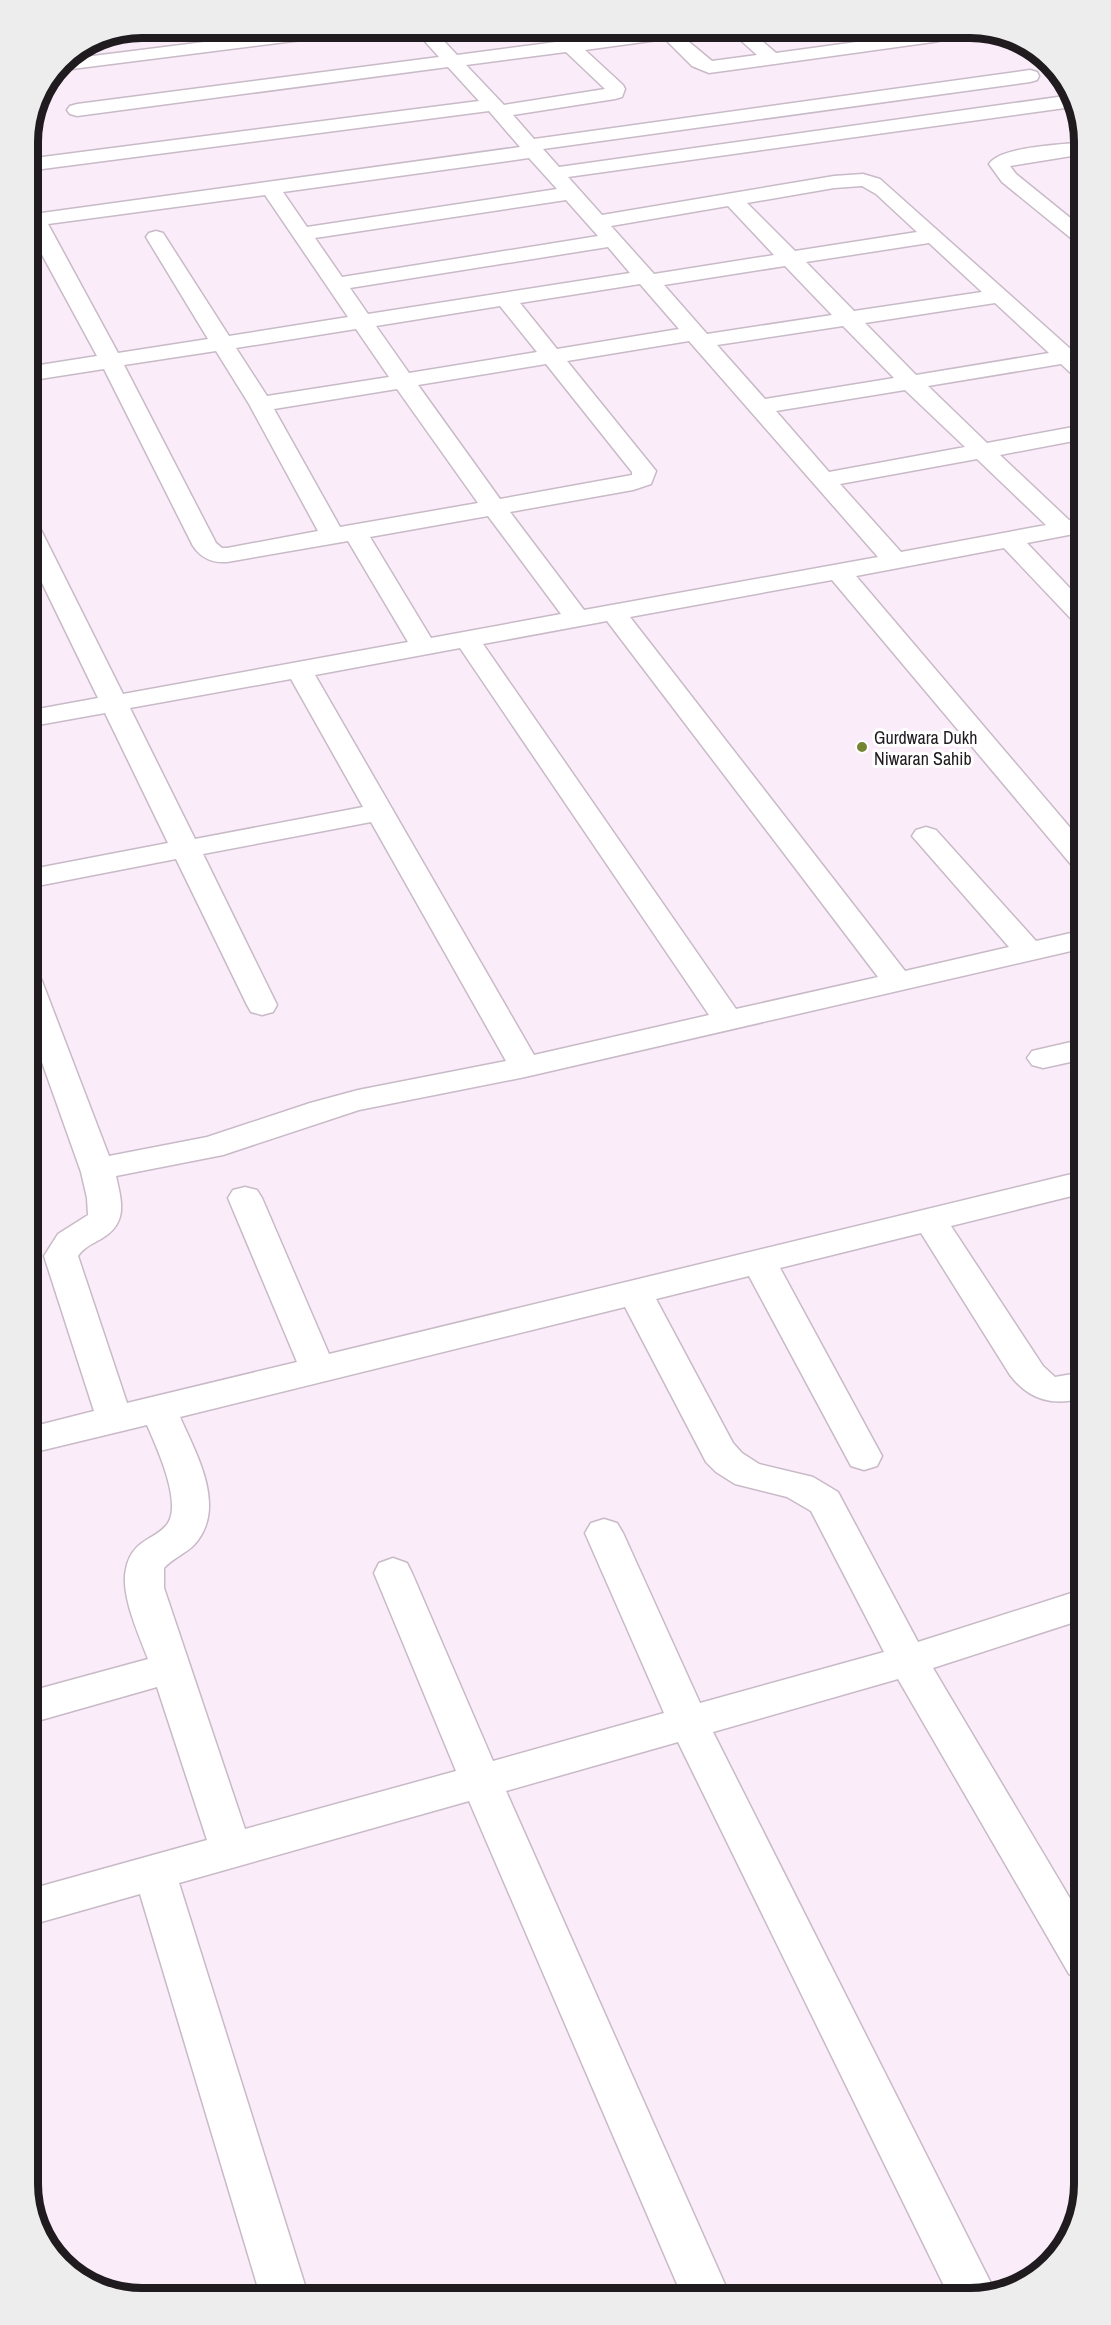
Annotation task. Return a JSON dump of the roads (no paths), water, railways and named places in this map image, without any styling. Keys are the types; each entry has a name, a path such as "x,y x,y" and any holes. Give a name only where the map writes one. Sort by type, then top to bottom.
{"street":[{"path":"72,64 279,38"},
{"path":"431,38 555,173 895,561"},
{"path":"38,164 601,97 615,93 616,89 562,38"},
{"path":"77,110 614,38"},
{"path":"674,38 699,62 709,67 926,38"},
{"path":"748,38 772,59"},
{"path":"864,38 874,46"},
{"path":"208,47 241,89"},
{"path":"38,219 270,188 1030,76"},
{"path":"555,173 1065,102"},
{"path":"1073,149 1010,158 999,164 1009,178 1073,230"},
{"path":"598,222 834,182 863,180 879,186 1073,363"},
{"path":"270,188 364,321 403,381 494,508 578,619"},
{"path":"303,234 572,193"},
{"path":"733,200 910,382 984,450 1073,526"},
{"path":"38,232 111,361 205,546 217,556 624,485 643,479 644,471 505,299"},
{"path":"38,372 505,299 932,236"},
{"path":"156,237 344,534 424,647"},
{"path":"338,284 613,240"},
{"path":"260,404 551,357 849,319 999,296"},
{"path":"760,407 1066,357"},
{"path":"824,480 1073,434"},
{"path":"38,717 1073,527"},
{"path":"1009,539 1073,606"},
{"path":"38,549 262,1005"},
{"path":"838,571 1073,849"},
{"path":"613,612 898,982"},
{"path":"467,639 729,1021"},
{"path":"299,669 525,1067"},
{"path":"38,877 380,812"},
{"path":"927,836 1030,952"},
{"path":"98,1169 211,1147 358,1100 525,1067 1073,942"},
{"path":"38,1010 98,1169 106,1208 103,1219 97,1225 69,1240 60,1256 115,1421"},
{"path":"1043,1058 1073,1051"},
{"path":"38,1438 1073,1185"},
{"path":"245,1198 318,1370"},
{"path":"930,1220 1023,1366 1044,1388 1057,1391 1073,1387"},
{"path":"759,1262 864,1456"},
{"path":"636,1293 719,1452 733,1469 752,1476 802,1487 825,1502 908,1661 1073,1943"},
{"path":"159,1410 189,1487 192,1506 189,1524 184,1532 153,1555 145,1568 146,1592 232,1852"},
{"path":"604,1533 689,1724 970,2288"},
{"path":"393,1573 481,1781 702,2288"},
{"path":"38,1905 689,1724 908,1661 1073,1608"},
{"path":"38,1705 171,1668"},
{"path":"155,1874 282,2287"}],"place":[{"name":"Gurdwara Dukh Niwaran Sahib","path":"862,747"}]}
